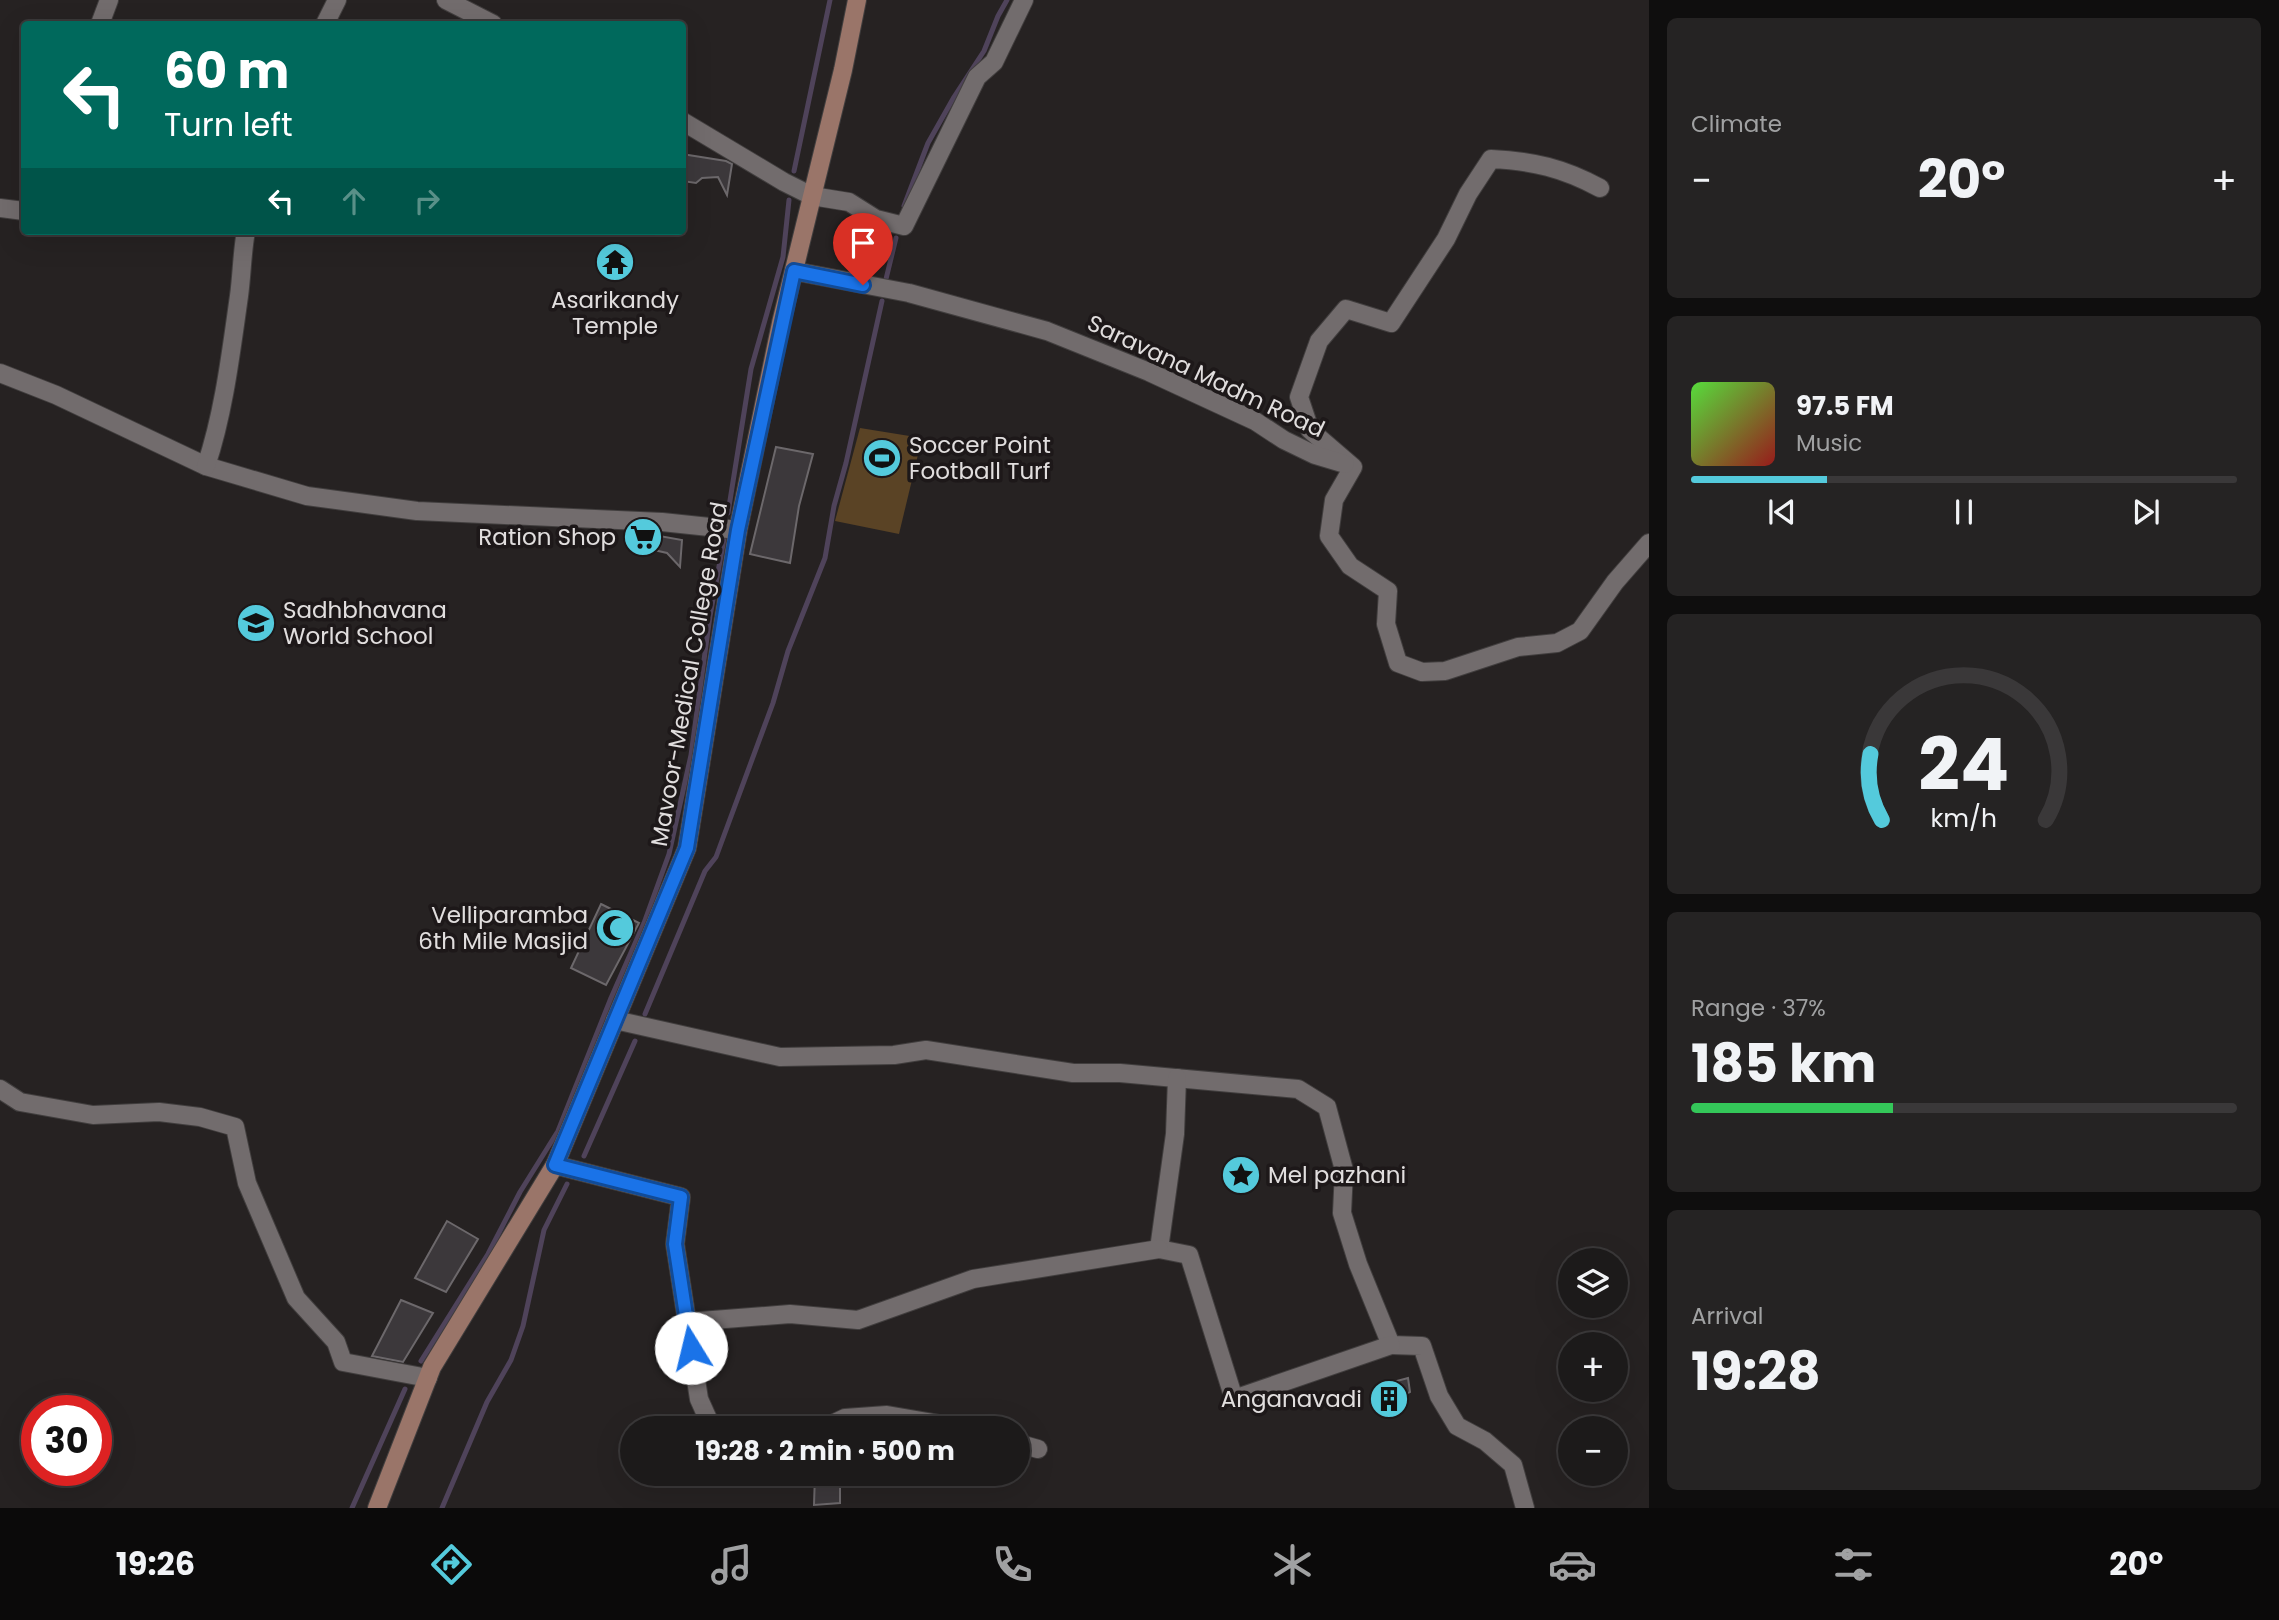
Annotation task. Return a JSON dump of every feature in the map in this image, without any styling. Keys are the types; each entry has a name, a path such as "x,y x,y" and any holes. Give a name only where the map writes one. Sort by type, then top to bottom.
{"main road":[{"name":"Mavoor-Medical College Road","path":"377,1508 432,1367 555,1165 687,848 738,530 794,271 857,0"}],"street":[{"path":"101,21 109,0"},
{"path":"326,21 337,0"},
{"path":"446,0 487,21"},
{"path":"686,123 784,182 813,196 849,202 876,219 904,226 977,77 994,62 1024,0"},
{"path":"1600,188 1540,163 1491,159 1468,194 1446,239 1391,323 1346,309 1320,341 1299,397 1310,430 1353,467 1334,500 1329,536 1350,566 1388,590 1386,624 1398,663 1422,672 1445,671 1518,647 1557,643 1580,631 1615,582 1649,543"},
{"path":"0,208 21,211"},
{"path":"206,466 215,439 224,389 246,235"},
{"name":"Saravana Madm Road","path":"794,271 922,296 956,308 985,313 1047,331 1218,404 1315,455 1353,467"},
{"path":"0,373 56,395 206,466 307,496 417,510 662,522 738,530"},
{"path":"615,1020 780,1057 884,1055 926,1050 1073,1073 1120,1073 1298,1089 1327,1107 1344,1170 1342,1213 1358,1264 1391,1345"},
{"path":"1159,1248 1175,1134 1177,1078"},
{"path":"0,1089 20,1102 93,1115 159,1112 200,1117 235,1127 247,1183 296,1298 336,1342 342,1362 428,1378"},
{"path":"555,1165 681,1197 675,1244 699,1399 707,1416"},
{"path":"687,1322 790,1314 858,1320 973,1279 1159,1248 1189,1255 1234,1399 1391,1345 1422,1346 1439,1396 1457,1426 1485,1441 1513,1465 1525,1508"},
{"path":"873,1416 893,1416"},
{"path":"1030,1447 1038,1449"}],"shaded area":[{"path":"860,428 922,438 899,534 835,521"}],"building":[{"path":"686,155 732,164 727,195 718,177 702,178 696,183 686,182"},
{"path":"776,447 813,454 799,506 790,563 750,554"},
{"path":"637,532 682,540 680,567 667,553 636,546"},
{"path":"601,904 639,923 606,985 571,968"},
{"path":"447,1221 478,1239 446,1292 415,1278"},
{"path":"401,1300 433,1313 403,1362 372,1356"},
{"name":"Anganavadi","path":"1408,1378 1410,1392 1384,1406 1378,1386"},
{"path":"815,1486 840,1486 840,1503 814,1505"}],"waterway":[{"path":"794,171 830,0"},
{"path":"904,206 928,143 984,51 1007,0"},
{"path":"728,513 751,369 783,257 789,200"},
{"path":"886,279 896,238"},
{"path":"645,1014 705,871 716,857 773,703 788,651 825,558 834,506 882,301"},
{"path":"421,1361 488,1254 520,1192 558,1131 644,923 669,854 691,755 710,616 724,539"},
{"path":"584,1156 635,1041"},
{"path":"442,1508 487,1402 511,1360 523,1326 544,1230 567,1184"},
{"path":"352,1508 405,1389"}],"place":[{"name":"Asarikandy Temple","path":"615,262"},
{"name":"Soccer Point Football Turf","path":"882,458"},
{"name":"Ration Shop","path":"643,537"},
{"name":"Sadhbhavana World School","path":"256,623"},
{"name":"Velliparamba 6th Mile Masjid","path":"615,928"},
{"name":"Mel pazhani","path":"1241,1175"},
{"name":"Anganavadi","path":"1389,1399"}],"route":[{"path":"691,1348 675,1244 681,1197 555,1165 687,848 738,530 794,271 863,285"}]}
